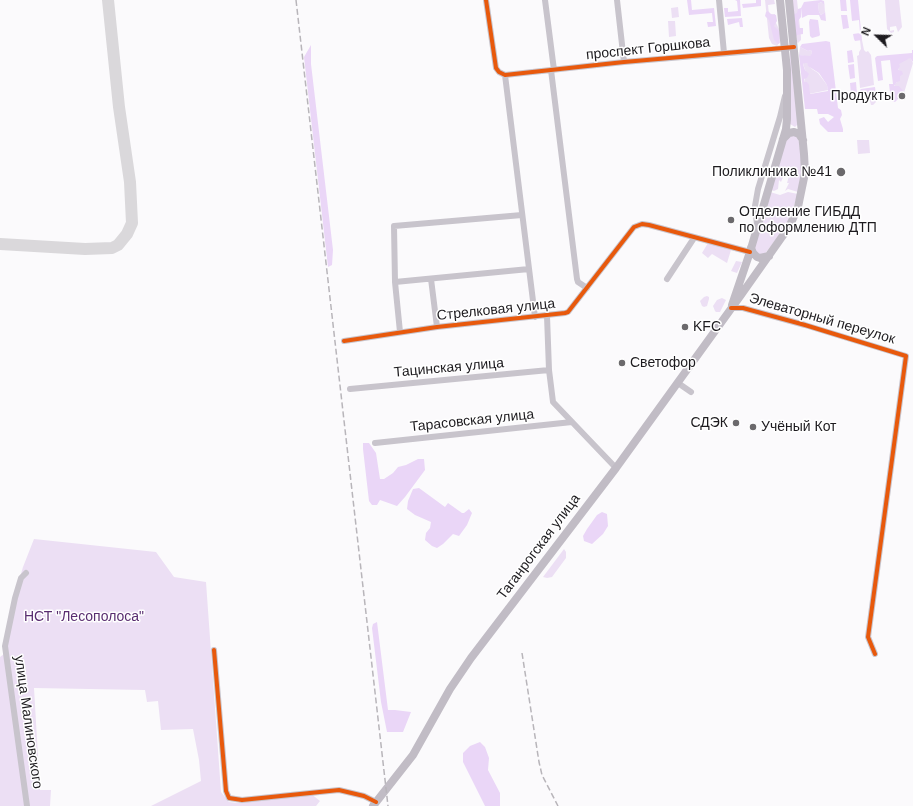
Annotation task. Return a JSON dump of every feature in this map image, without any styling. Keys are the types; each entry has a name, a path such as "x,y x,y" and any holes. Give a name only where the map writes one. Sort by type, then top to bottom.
{"main road":[{"name":"Таганрогская улица","path":"375,804 413,755 450,689 471,658 616,468 678,383 784,234 798,207 802,194 805,173 803,140 790,48 780,0"},
{"name":"Таганрогская улица","path":"731,308 751,250 783,139 787,119 790,48 789,0"},
{"path":"787,119 790,126 795,128 800,123 801,118"},
{"path":"783,139 789,133 794,132 799,134 803,140"},
{"path":"751,250 757,257 760,258 769,256"},
{"path":"745,268 750,263 754,263 756,274"}],"street":[{"path":"486,0 496,68 499,72 505,74"},
{"path":"545,0 577,279 578,282 587,288"},
{"path":"617,0 624,62"},
{"path":"719,0 724,53"},
{"name":"проспект Горшкова","path":"505,74 790,48"},
{"name":"Стрелковая улица","path":"505,74 535,317"},
{"path":"757,228 755,206 758,189 780,117 788,83"},
{"path":"400,332 395,282 394,226 522,215"},
{"name":"Стрелковая улица","path":"344,341 437,327 547,316 568,312 634,227 642,224 694,238 751,250"},
{"path":"667,279 694,238"},
{"path":"395,282 529,269"},
{"path":"431,279 437,327"},
{"name":"Элеваторный переулок","path":"731,308 743,308 759,312 906,356 868,637 875,654"},
{"name":"Стрелковая улица","path":"547,316 553,402 616,468"},
{"name":"Тацинская улица","path":"350,389 550,370"},
{"path":"678,383 691,392"},
{"name":"Тарасовская улица","path":"375,443 572,422"},
{"name":"улица Малиновского","path":"26,573 21,578 15,598 5,646 27,806"},
{"path":"214,650 226,791 229,798 242,800 339,790 364,796 375,804"}],"green space":[{"path":"765,0 774,0 775,4 768,5 769,15 775,14 775,21 779,29 781,40 777,46 772,44 769,38"},
{"path":"791,0 797,0 801,37 801,40 798,43 797,42"},
{"path":"885,0 899,0 902,27 898,32 896,26 890,27 890,31 894,30 894,32 891,33 887,29"},
{"path":"821,2 824,3 825,12 821,15 818,4"},
{"path":"678,7 679,17 672,18 671,8"},
{"path":"668,21 675,21 676,36 669,37"},
{"path":"860,40 862,40 864,50 866,52 868,51 871,55 874,85 860,88 857,56 859,55 861,49"},
{"path":"676,41 677,46 687,45 687,48 670,50 669,42"},
{"path":"800,47 808,51 811,50 812,53 810,57 799,55"},
{"path":"790,50 798,124 795,127 790,124"},
{"path":"910,57 913,63 904,93 894,85 897,82 899,63"},
{"path":"804,63 807,63 818,73 827,85 828,90 809,94 807,82 804,82 806,72"},
{"path":"876,95 876,102 873,105 871,105 870,101 867,101 867,97"},
{"path":"787,136 798,136 801,155 801,173 798,192 788,189 785,191 789,183 787,183 789,176 784,175 781,182 779,180 778,189 774,191 771,190"},
{"path":"857,140 869,140 870,153 858,154"},
{"path":"770,192 780,195 788,192 798,194 788,222 764,255 758,256 754,247"},
{"path":"708,243 731,250 727,263 712,254 708,258 702,253"},
{"path":"736,261 742,262 737,273 731,271"},
{"path":"707,296 709,299 707,306 704,307 700,301"},
{"path":"722,298 726,300 720,312 716,312 713,306 717,300"},
{"name":"НСТ \"Лесополоса\"","path":"34,539 156,552 174,577 206,582 221,792 229,802 238,803 310,793 320,801 316,806 151,806 201,781 199,760 193,729 161,730 158,701 147,702 145,690 34,688 40,790 51,790 50,806 0,806 0,657 4,654 14,597 23,567"},
{"path":"564,549 566,552 566,558 552,577 543,577"}],"shaded area":[{"path":"687,0 691,0 692,10 714,8 716,26 708,27 707,22 713,22 712,13 689,15"},
{"path":"735,0 740,0 741,16 725,17 724,8 728,8 728,12 738,11 737,1"},
{"path":"756,0 761,0 761,6 743,8 742,4 756,3"},
{"path":"840,0 846,0 847,11 841,11"},
{"path":"850,0 858,0 862,40 855,41 854,39 853,34 860,33 859,20 852,21"},
{"path":"824,1 826,21 821,20 819,15 808,15 802,18 801,8 804,2","holes":["821,2 824,4 825,12 821,15 818,4"]},
{"path":"801,8 801,17 798,21 799,28 803,28 803,34 797,35 796,37 792,15 797,13 798,9"},
{"path":"768,11 771,14 776,15 777,21 774,26 780,32 780,43 778,44 774,40 769,20 765,16 766,12"},
{"path":"841,15 847,15 849,28 843,29"},
{"path":"742,18 743,27 740,27 739,22 728,25 727,19"},
{"path":"810,19 818,20 819,36 812,38 810,36"},
{"path":"826,41 830,42 838,108 841,110 842,115 840,119 843,132 828,132 820,124 819,119 824,117 828,122 834,117 828,114 818,114 817,109 805,109 799,55 810,56 812,53 811,50 808,51 800,47 802,44","holes":["807,63 808,66 819,73 827,85 828,91 810,94 809,85 807,82 804,82 804,79 807,78 809,74 805,70 803,64"]},
{"path":"311,45 311,64 333,250 332,265 328,267 304,57"},
{"path":"852,50 854,62 848,63 847,51"},
{"path":"912,50 913,62 910,58 899,64 900,66 898,70 902,71 903,74 900,76 900,81 894,86 899,86 903,91 895,102 891,101 889,84 893,84 890,60 881,61 883,80 878,81 875,58 877,56 912,53"},
{"path":"854,64 855,78 850,79 848,65"},
{"path":"856,82 857,94 851,95 850,83"},
{"path":"875,87 876,95 867,97 867,93 863,93 863,102 861,103 860,90"},
{"path":"363,443 369,443 376,453 380,479 384,479 393,473 398,467 418,459 424,459 425,470 397,506 380,500 377,505 372,505 369,501"},
{"path":"419,488 445,507 448,503 462,513 469,509 472,513 467,525 459,536 453,534 437,548 425,540 426,533 430,528 431,522 415,515 407,509 408,501 413,489"},
{"path":"602,512 607,514 608,526 603,534 592,544 584,541 583,536 587,529 597,515"},
{"path":"377,622 388,710 411,712 403,732 387,732 381,702 372,628 373,624"},
{"path":"480,742 485,747 489,758 488,770 500,793 500,806 485,806 463,762 463,753 470,746"}],"taxiway":[{"path":"0,244 85,249 112,248 118,245 127,234 132,223 130,182 119,107 108,0"}],"railway":[{"path":"296,0 388,806"},
{"path":"522,653 542,775 558,806"}],"cycle path":[{"path":"486,0 496,68 499,72 505,75 624,62 794,47"},
{"path":"344,341 437,327 568,312 634,227 642,224 750,252"},
{"path":"731,308 743,308 805,325 906,356 868,637 875,654"},
{"path":"214,650 226,791 229,798 242,800 339,790 364,796 376,802"}],"place":[{"name":"Продукты","path":"902,96"},
{"name":"Поликлиника №41","path":"841,172"},
{"name":"Отделение ГИБДД по оформлению ДТП","path":"731,220"},
{"name":"KFC","path":"685,327"},
{"name":"Светофор","path":"622,363"},
{"name":"СДЭК","path":"736,423"},
{"name":"Учёный Кот","path":"753,427"}]}
